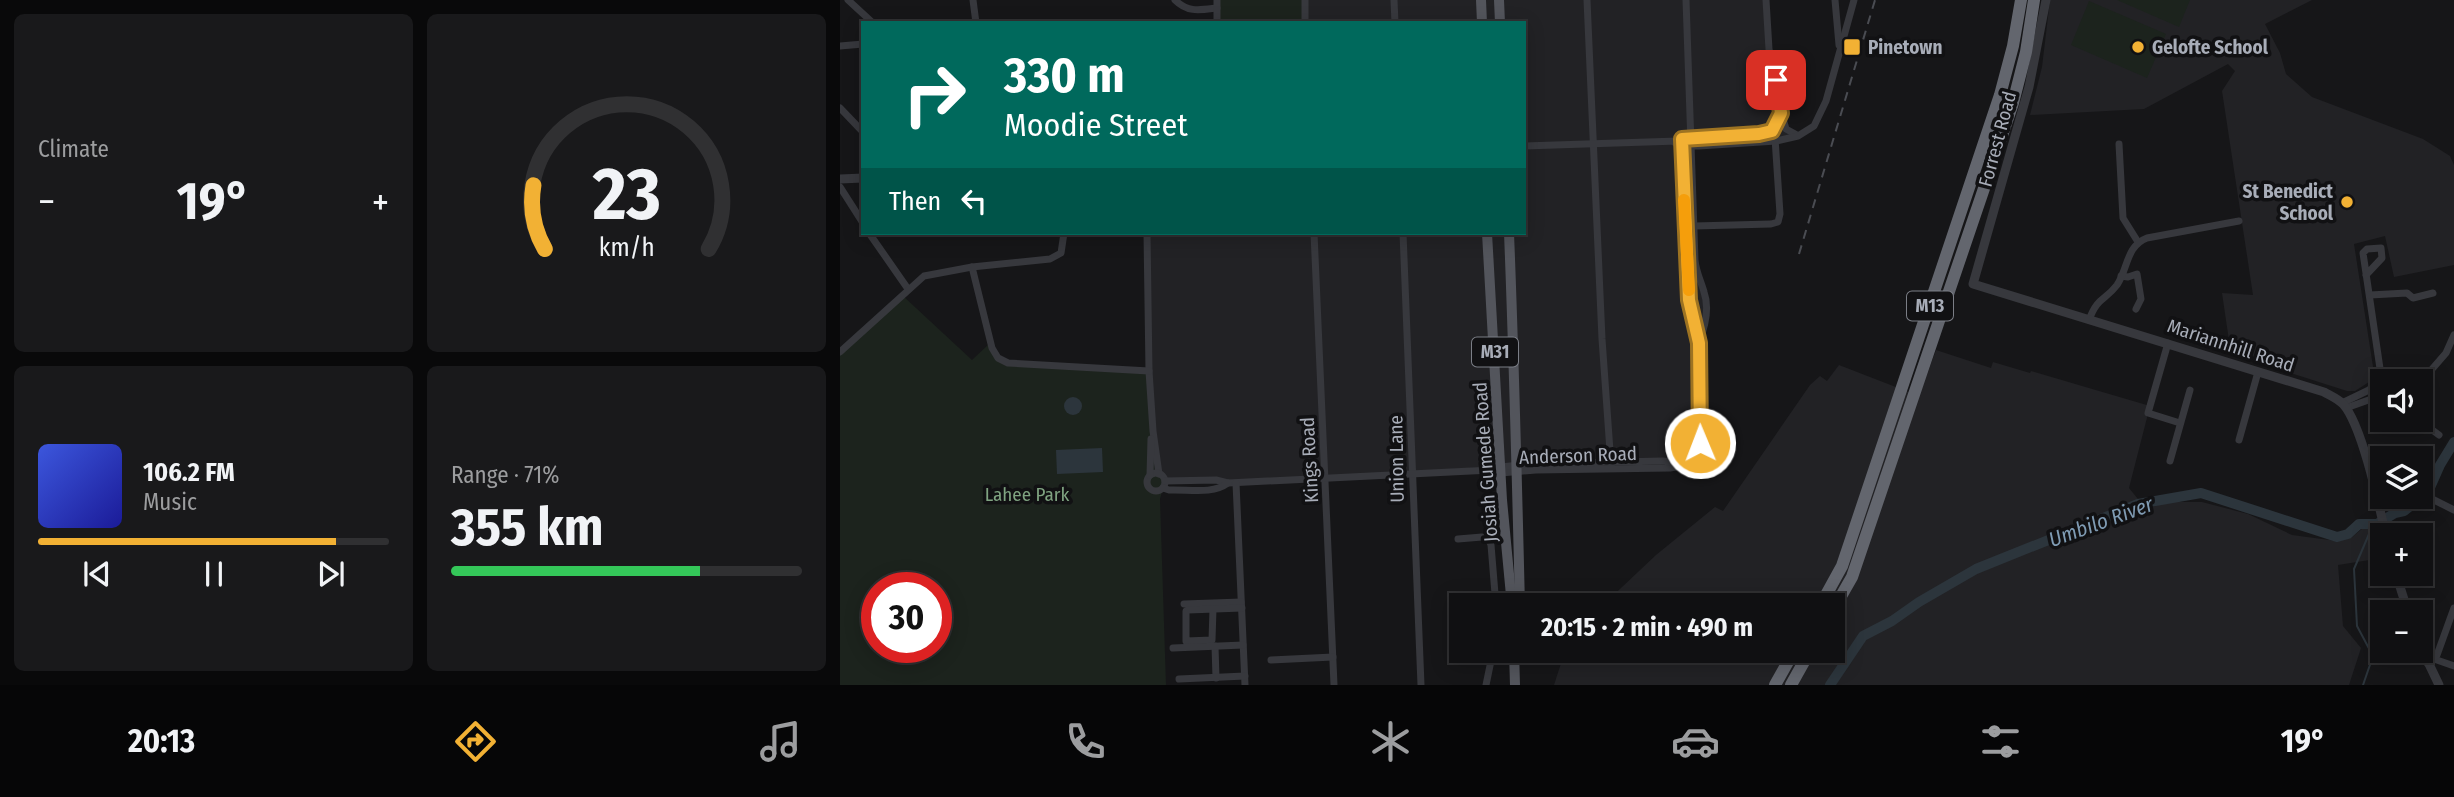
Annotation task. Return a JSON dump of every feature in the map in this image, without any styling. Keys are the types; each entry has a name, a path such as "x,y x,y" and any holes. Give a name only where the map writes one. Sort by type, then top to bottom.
{"highway":[{"name":"M13","path":"1827,593 1842,566 2000,95 2013,46 2021,0"},
{"name":"M13","path":"1843,593 1853,577 2013,103 2036,0"},
{"path":"1775,685 1787,663"},
{"path":"1791,685 1803,663"}],"main road":[{"path":"1481,0 1482,21"},
{"path":"1499,0 1500,21"},
{"name":"Josiah Gumede Road","path":"1487,235 1498,470 1513,593"},
{"name":"Josiah Gumede Road","path":"1509,235 1518,469 1515,593"},
{"path":"1514,663 1515,685"},
{"path":"1521,663 1522,685"}],"street":[{"path":"848,0 871,21"},
{"path":"974,0 976,21"},
{"path":"1175,0 1185,9 1191,10 1217,4"},
{"path":"1305,0 1306,21"},
{"path":"1394,0 1395,21"},
{"path":"1587,0 1602,339 1611,466"},
{"path":"1686,0 1696,271 1705,295 1707,310 1699,343"},
{"path":"1766,0 1769,49 1781,113 1788,131 1798,136"},
{"path":"1835,0 1839,49"},
{"path":"1691,142 1776,141 1798,136 1814,126 1826,101 1854,0"},
{"name":"Forrest Road","path":"1973,285 2029,87 2046,0"},
{"path":"840,46 861,44"},
{"path":"840,108 861,130"},
{"path":"1694,226 1771,225 1778,222 1780,214 1776,141 1772,131 1781,113"},
{"path":"1526,146 1679,143 1772,131"},
{"path":"1679,143 1690,312 1699,343"},
{"path":"2119,144 2123,218 2138,242"},
{"path":"840,179 861,178"},
{"path":"840,187 861,220"},
{"path":"2090,320 2097,302 2116,286 2138,242 2239,220"},
{"path":"870,235 908,289"},
{"path":"840,352 924,276 972,267 1050,259 1061,253 1064,235"},
{"path":"1147,235 1149,371 1153,432 1159,474 1164,485 1157,491 1150,489 1147,483 1153,432"},
{"name":"Kings Road","path":"1314,235 1334,685"},
{"name":"Union Lane","path":"1403,235 1421,685"},
{"path":"2366,275 2382,258 2381,248 2364,251 2366,275 2380,369"},
{"path":"972,267 989,341 998,358 1008,363 1149,371"},
{"path":"1978,267 1988,290"},
{"path":"2121,275 2128,277 2137,274 2141,299 2136,309"},
{"name":"Mariannhill Road","path":"1973,285 2168,343 2279,381 2324,392 2344,405"},
{"path":"2370,295 2407,293 2413,298 2433,293"},
{"path":"1690,312 1707,310"},
{"path":"2432,369 2446,353 2454,335"},
{"name":"Anderson Road","path":"1164,485 1216,480 1232,483 1413,472 1611,466 1670,468 1683,464 1698,452 1699,343"},
{"path":"2168,343 2148,413 2180,423"},
{"path":"2239,440 2258,372"},
{"path":"2344,405 2370,389"},
{"path":"2170,461 2190,390"},
{"path":"2344,405 2370,400"},
{"path":"2344,405 2363,449 2383,523"},
{"path":"2433,430 2439,435"},
{"path":"1150,475 1159,474"},
{"path":"1179,680 1216,678 1245,681 1232,483"},
{"path":"2433,500 2454,510"},
{"path":"1458,539 1482,537 1489,540 1495,593"},
{"path":"1184,604 1242,605"},
{"path":"1213,609 1212,640 1186,641 1185,611 1242,605"},
{"path":"2433,656 2454,608"},
{"path":"1173,648 1243,645"},
{"path":"1214,646 1216,678"},
{"path":"1271,660 1333,657"},
{"path":"2433,661 2454,666"},
{"path":"1486,685 1491,663"},
{"path":"2432,663 2439,685"}],"shaded area":[{"path":"1305,0 1766,0 1769,49 1784,126 1798,136 1691,146 1695,271 1705,295 1700,443 1689,461 1500,466 1228,483 1165,481 1155,473 1148,235 1526,235 1526,21 1305,21"},
{"name":"St Benedict School","path":"2050,0 2312,0 2265,24 2280,53 2286,74 2312,97 2423,139 2450,156 2454,165 2454,265 2394,277 2385,236 2354,244 2373,369 2370,369 2369,382 2355,391 2347,391 2231,354 2222,293 2253,295 2222,91 2235,71 2228,64 2144,109 2030,115 2042,67"},
{"path":"1936,350 1991,368 1993,362 2030,373 2031,371 2150,406 2129,488 2146,509 2168,502 2202,502 2248,514 2292,535 2337,541 2351,538 2363,528 2370,526 2370,560 2338,565 2343,626 2361,648 2349,685 1554,685 1561,663 1845,663 1845,593 1616,593 1656,555 1715,507 1723,511 1810,385 1820,376 1827,381 1839,365 1919,396"},
{"path":"1069,397 1077,397 1082,406 1080,413 1069,415 1064,410 1064,402"},
{"path":"1102,448 1103,472 1057,474 1056,450"}],"green space":[{"path":"1217,0 1305,0 1305,21 1218,21"},
{"path":"2117,0 2190,0 2179,27"},
{"path":"2089,1 2166,34 2147,78 2071,45"},
{"name":"Lahee Park","path":"902,295 972,360 990,343 1008,363 1150,371 1155,472 1161,474 1165,481 1160,499 1166,685 840,685 840,352"}],"waterway":[{"name":"Umbilo River","path":"1830,685 1863,636 1892,621 1919,602 1976,569 2138,504 2201,493 2337,537 2348,534 2359,524 2377,524 2395,513 2404,511 2428,492 2454,442"},
{"path":"2363,685 2373,656 2357,626 2354,569 2370,532"}],"railway":[{"path":"1799,254 1875,0"}],"slow traffic":[{"path":"1684,200 1689,290"}],"place":[{"name":"Pinetown","path":"1852,47"},
{"name":"Gelofte School","path":"2138,47"},
{"name":"St Benedict School","path":"2347,202"}],"route":[{"path":"1700,443 1699,343 1690,312 1682,139 1772,131 1781,113 1776,80"}]}
